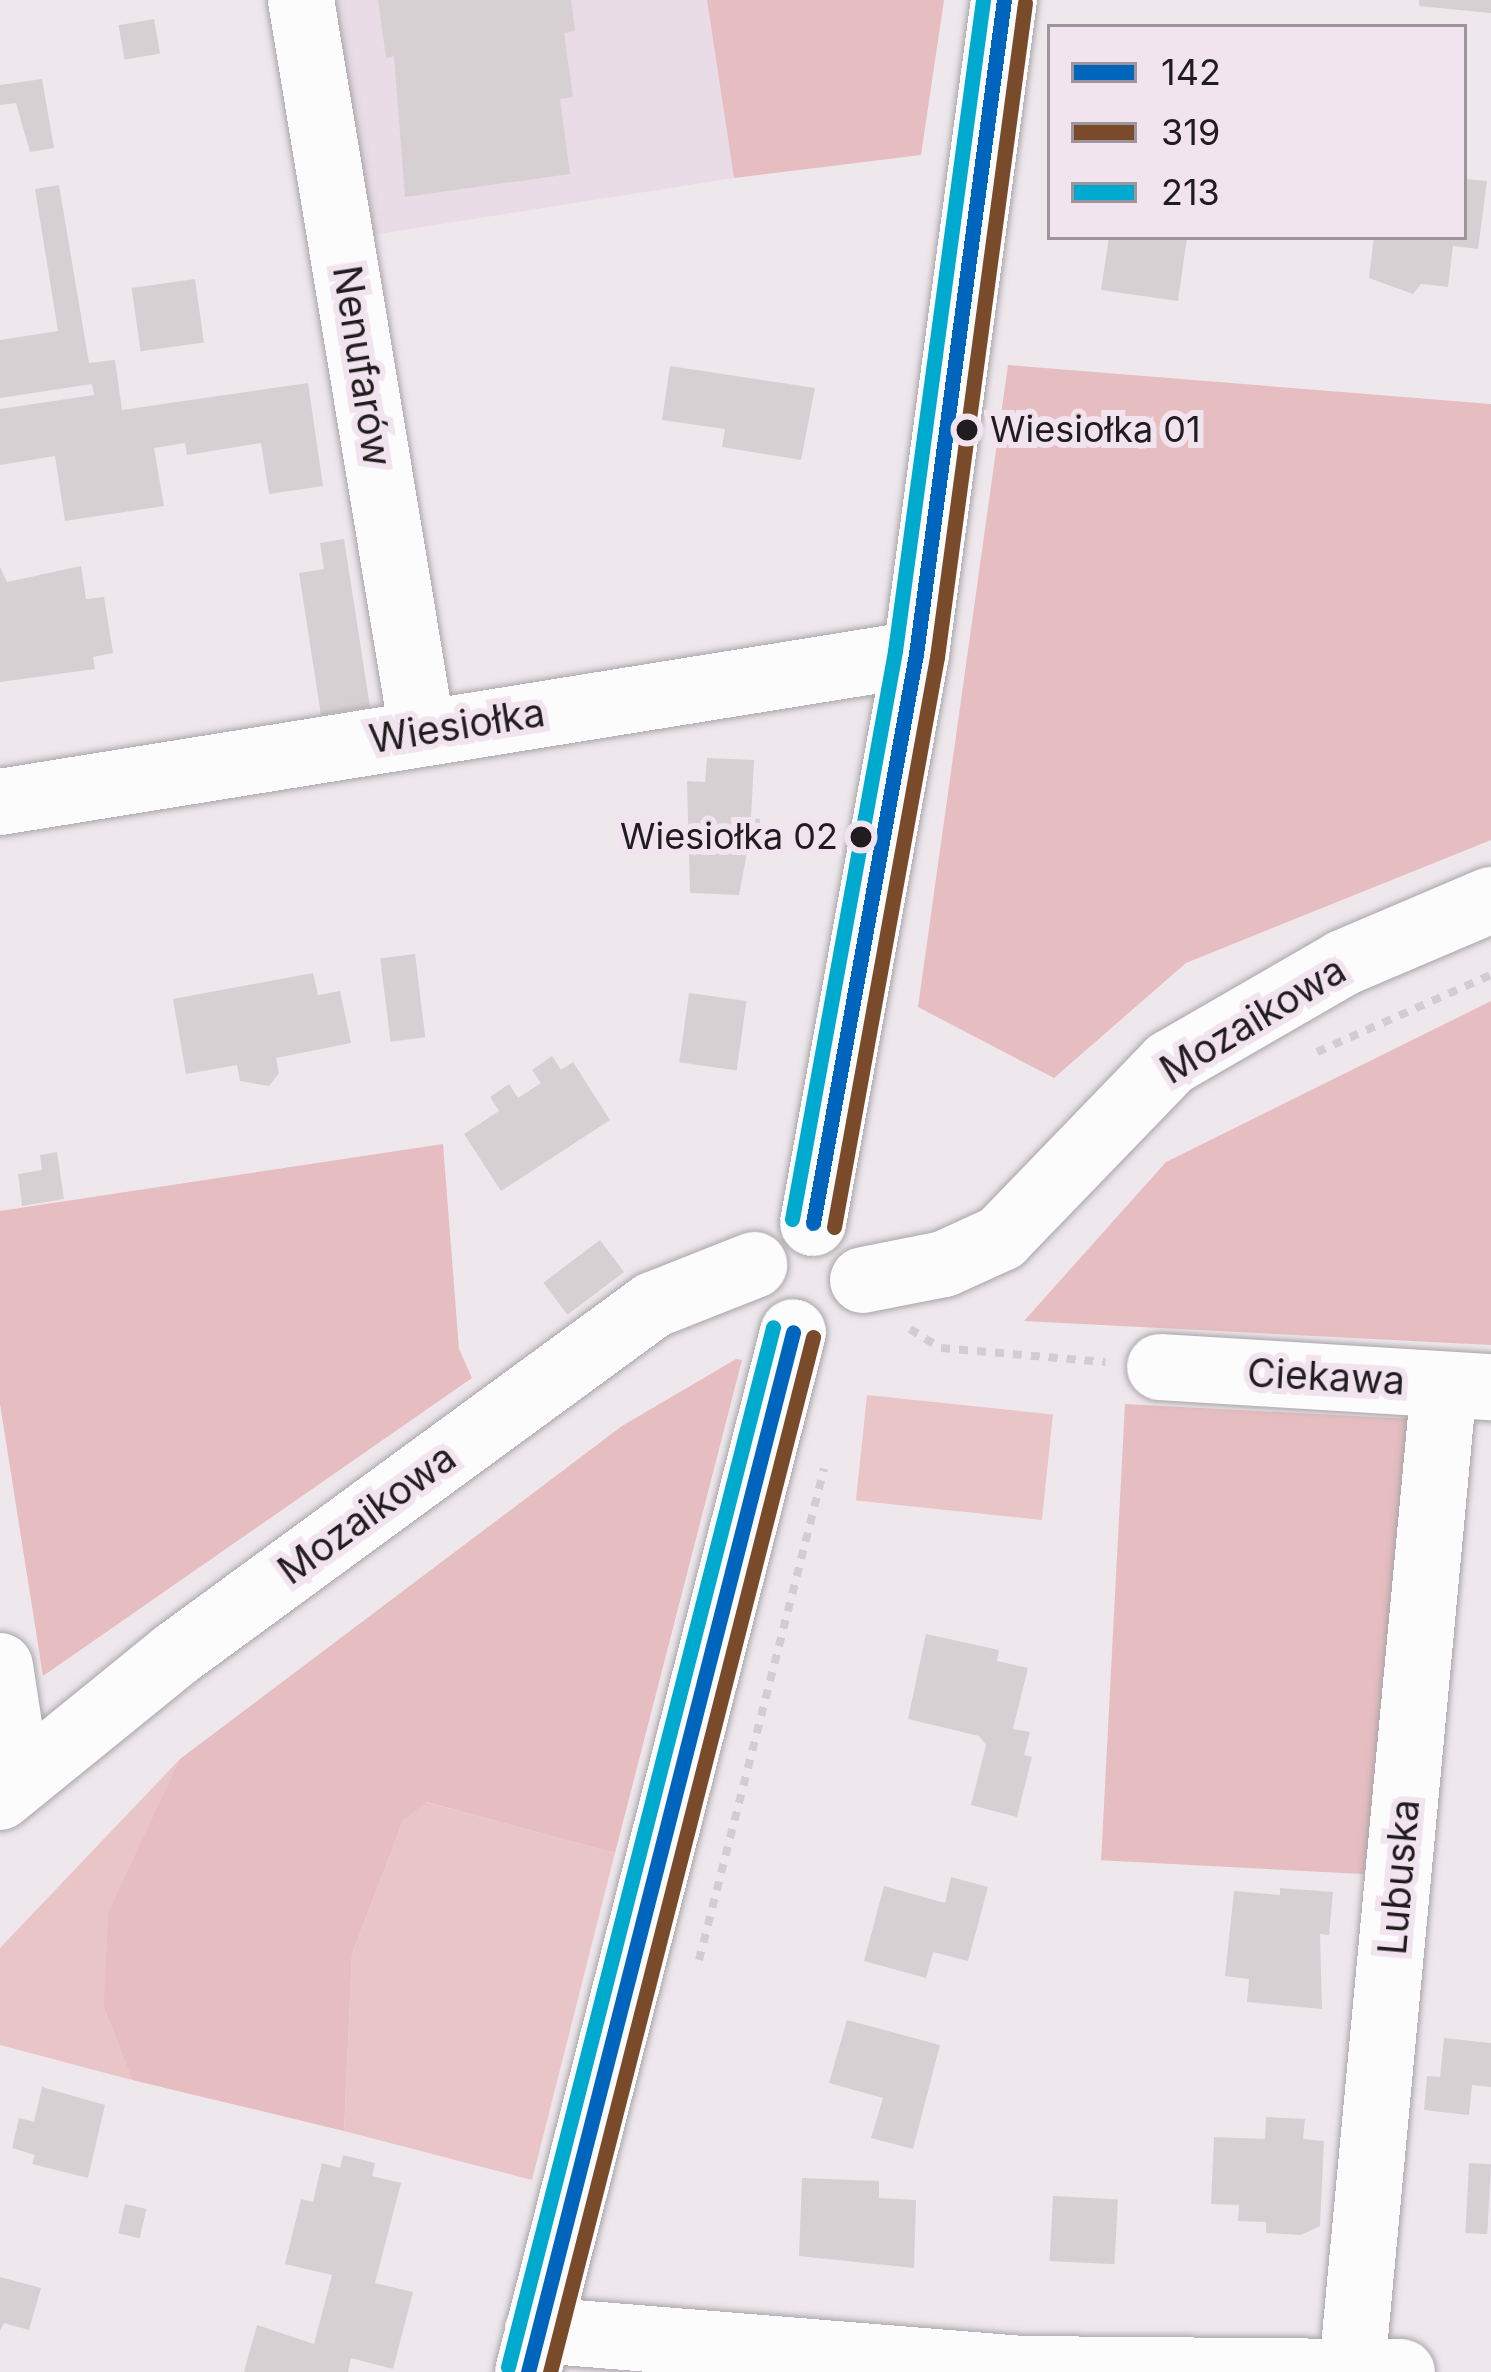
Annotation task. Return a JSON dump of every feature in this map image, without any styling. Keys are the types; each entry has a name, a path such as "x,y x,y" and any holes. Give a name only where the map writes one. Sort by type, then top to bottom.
{"street":[{"name":"Nenufarów","path":"301,0 422,731"},
{"path":"813,1223 916,654 1004,0"},
{"name":"Wiesiołka","path":"0,802 916,654"},
{"name":"Mozaikowa","path":"880,1301 1000,1238 1170,1063 1343,963 1491,900"},
{"path":"813,1223 849,1242 880,1301 842,1321 794,1332 760,1306 754,1265 776,1233 813,1223"},
{"name":"Mozaikowa","path":"8,1787 652,1305 754,1265"},
{"path":"794,1332 533,2351 1021,2369 1377,2371"},
{"name":"Ciekawa","path":"1160,1367 1467,1386"},
{"name":"Lubuska","path":"1377,2371 1467,1386"},
{"path":"0,1666 8,1787"}],"path":[{"path":"880,1301 941,1348 1160,1367"}],"shaded area":[{"path":"334,0 707,0 734,178 372,235"},
{"path":"707,0 944,0 921,155 734,178"},
{"path":"1008,365 1491,404 1491,840 1186,963 1054,1078 918,1007"},
{"path":"1491,1001 1491,1345 1024,1321 1166,1162"},
{"path":"443,1144 459,1349 472,1378 43,1676 0,1404 0,1211"},
{"path":"736,1359 742,1360 615,1853 426,1802 403,1821 352,1954 344,2131 132,2080 104,2008 108,1913 180,1759 622,1426"},
{"path":"867,1395 1053,1415 1042,1520 856,1500"},
{"path":"1125,1404 1421,1419 1397,1876 1101,1860"},
{"path":"180,1759 150,1835 104,2008 132,2080 0,2045 0,1948"},
{"path":"425,1802 615,1853 532,2180 344,2131 352,1954 403,1821"}],"building":[{"path":"378,0 571,0 575,31 564,33 573,97 560,99 570,174 405,197 394,56 386,58"},
{"path":"1419,0 1491,0 1491,13 1419,6"},
{"path":"154,19 160,53 125,60 119,25"},
{"path":"42,79 54,148 30,152 16,103 0,105 0,85"},
{"path":"1467,179 1487,181 1478,249 1453,246 1448,287 1421,284 1413,294 1369,278 1374,240 1467,240"},
{"path":"59,185 89,363 115,360 122,410 308,383 323,486 269,494 261,443 187,455 185,443 154,448 164,506 65,521 55,456 0,465 0,409 94,395 92,384 0,398 0,340 58,331 35,189"},
{"path":"1109,240 1187,240 1178,301 1101,290"},
{"path":"195,279 204,342 141,351 132,288"},
{"path":"670,366 815,388 801,460 722,447 725,429 662,420"},
{"path":"344,539 370,707 321,715 299,573 324,569 320,543"},
{"path":"81,566 86,599 104,597 113,653 93,657 95,669 0,682 0,567 7,582"},
{"path":"707,758 754,760 751,818 760,819 760,837 750,837 739,895 690,893 687,781 705,782"},
{"path":"415,954 425,1037 390,1042 380,958"},
{"path":"313,973 318,995 340,991 351,1043 276,1058 279,1073 269,1086 240,1081 237,1065 186,1074 173,999"},
{"path":"689,993 746,1001 737,1070 679,1062"},
{"path":"552,1056 561,1070 573,1062 610,1120 501,1191 464,1134 499,1111 490,1097 509,1084 518,1098 541,1083 532,1070"},
{"path":"57,1152 64,1199 22,1206 18,1174 42,1170 40,1155"},
{"path":"600,1240 624,1272 567,1315 543,1283"},
{"path":"926,1634 999,1650 997,1661 1028,1668 1013,1729 1030,1732 1024,1755 1032,1757 1017,1817 971,1805 986,1745 979,1736 908,1719"},
{"path":"951,1877 988,1887 968,1961 933,1952 926,1978 864,1961 884,1886 945,1903"},
{"path":"1280,1888 1333,1892 1329,1935 1320,1934 1322,2009 1247,2002 1249,1979 1225,1976 1234,1891 1280,1895"},
{"path":"847,2020 940,2045 913,2149 871,2138 883,2098 829,2083"},
{"path":"1444,2038 1491,2043 1491,2087 1472,2085 1469,2115 1424,2110 1427,2076 1440,2077"},
{"path":"42,2087 105,2105 88,2178 32,2164 35,2155 12,2148 19,2118 34,2122"},
{"path":"1266,2117 1305,2119 1303,2139 1324,2141 1320,2226 1301,2235 1266,2233 1266,2222 1238,2221 1239,2205 1211,2204 1214,2137 1265,2139"},
{"path":"343,2155 375,2163 372,2176 401,2183 375,2283 413,2292 393,2369 351,2358 348,2372 244,2372 257,2325 314,2344 332,2275 285,2264 301,2199 313,2202 322,2163 340,2168"},
{"path":"1469,2163 1491,2164 1487,2234 1465,2233"},
{"path":"802,2178 879,2181 879,2198 916,2200 914,2268 799,2256"},
{"path":"1053,2196 1118,2199 1115,2264 1050,2261"},
{"path":"125,2204 146,2209 140,2238 118,2233"},
{"path":"0,2277 41,2288 29,2330 4,2323 0,2331"}],"transit line":[{"name":"213","path":"792,1219 895,651 983,0"},
{"name":"142","path":"813,1223 916,654 1004,0"},
{"name":"319","path":"834,1227 937,657 1025,3"},
{"name":"213","path":"508,2367 773,1327"},
{"name":"142","path":"528,2372 793,1332"},
{"name":"319","path":"550,2372 813,1337"}],"place":[{"name":"Wiesiołka 01","path":"967,430"},
{"name":"Wiesiołka 02","path":"861,837"}]}
